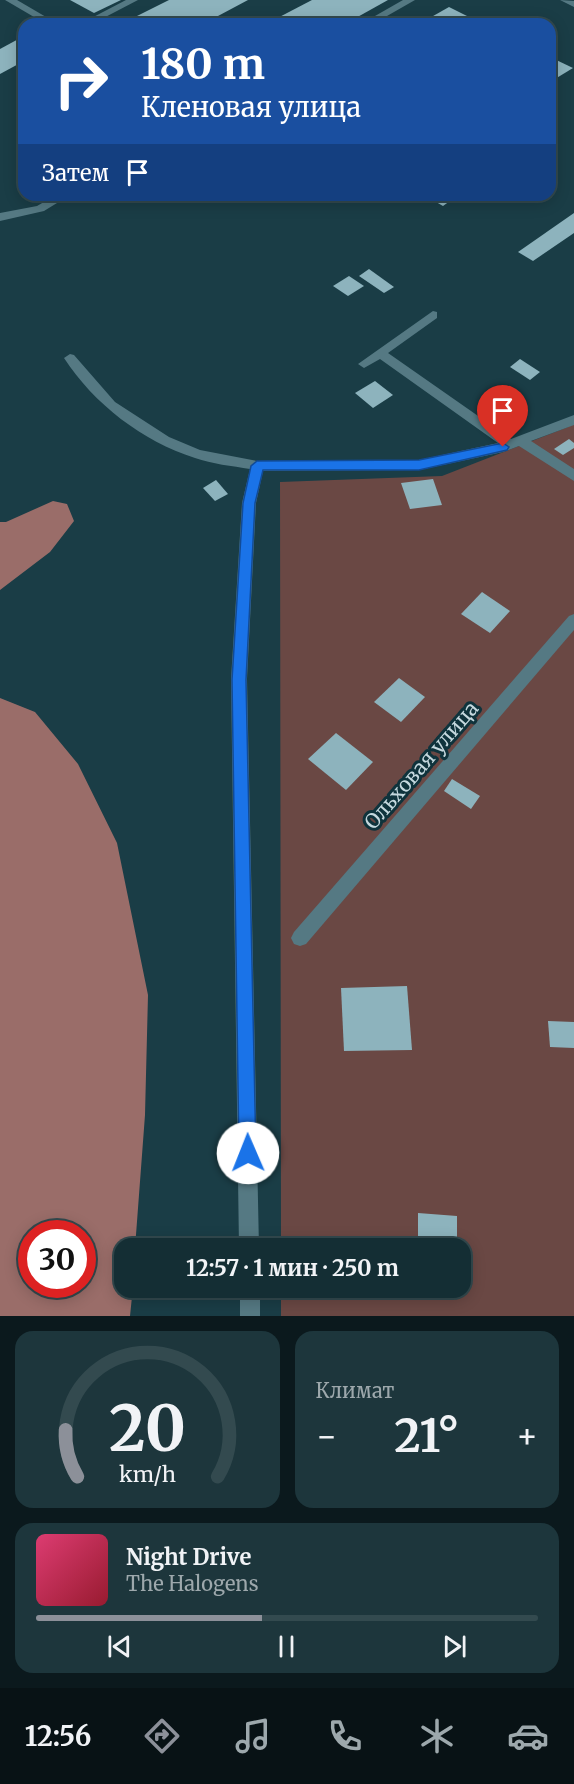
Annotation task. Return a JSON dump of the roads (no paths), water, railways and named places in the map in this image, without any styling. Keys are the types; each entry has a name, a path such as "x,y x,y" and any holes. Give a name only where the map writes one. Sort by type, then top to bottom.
{"street":[{"path":"10,0 42,18"},
{"path":"96,18 133,0"},
{"path":"377,18 410,0"},
{"path":"565,0 574,4"},
{"path":"0,217 40,209 54,201"},
{"path":"364,364 433,315"},
{"path":"380,353 516,443 574,477"},
{"path":"70,358 110,405 164,440 198,454 257,466 419,465 516,443 574,420"},
{"path":"249,1238 239,680 249,503 257,466"},
{"name":"Ольховая улица","path":"300,938 574,620"},
{"path":"250,1298 250,1316"}]}
